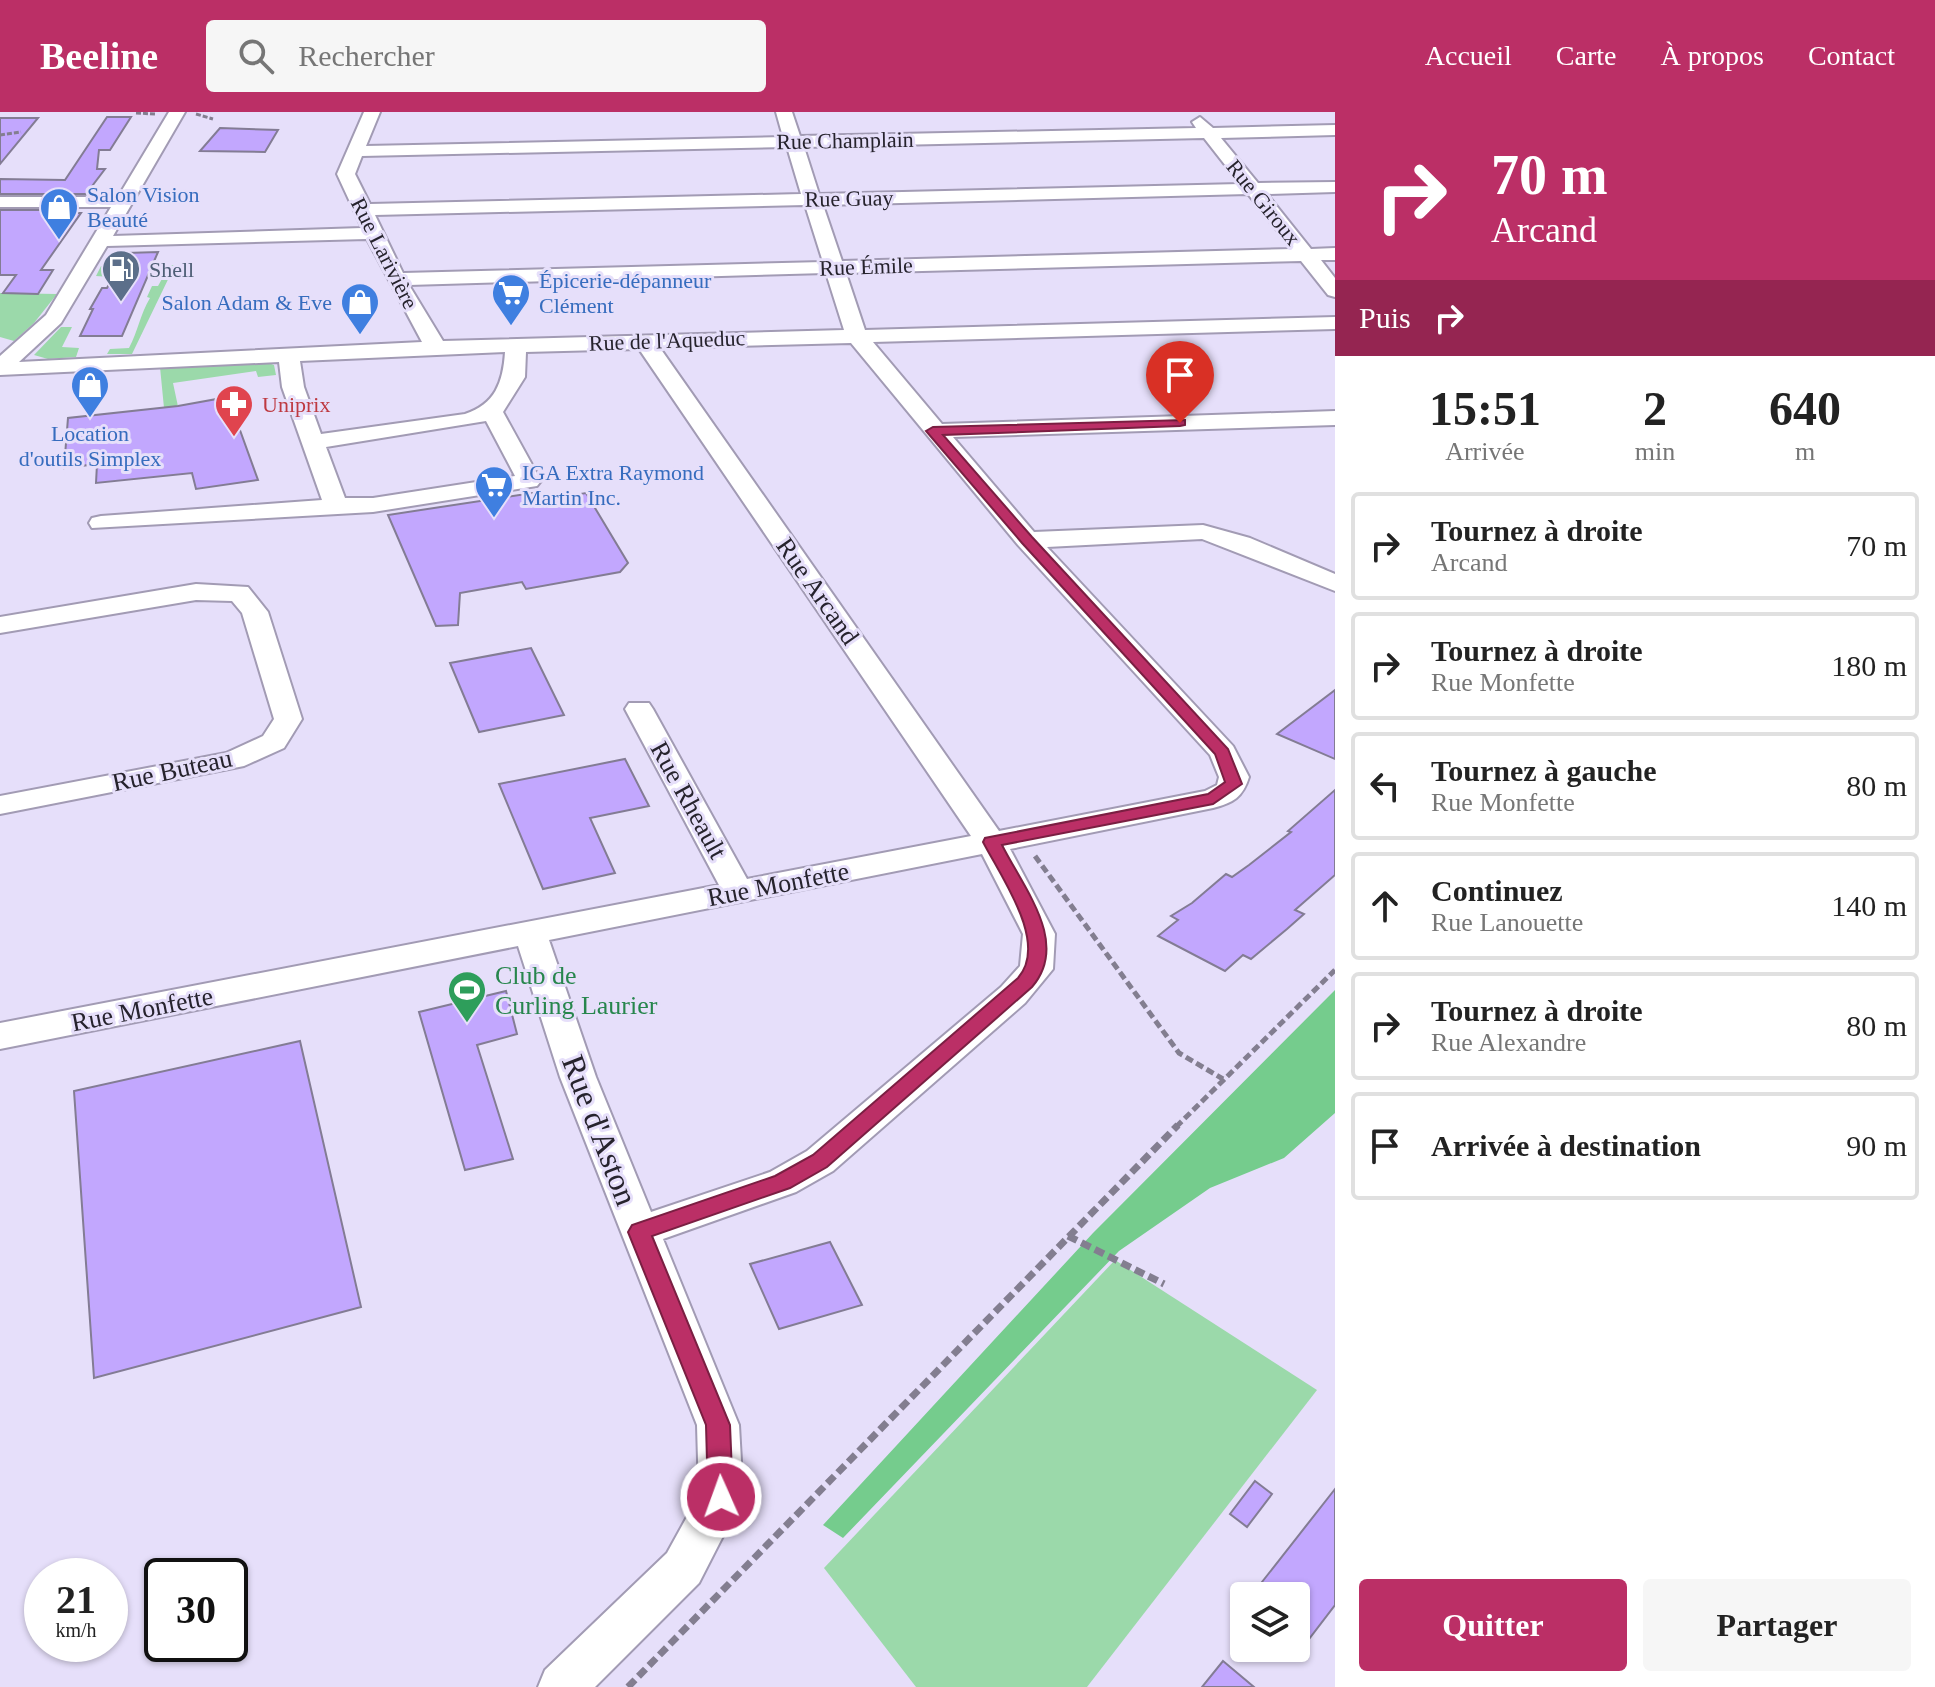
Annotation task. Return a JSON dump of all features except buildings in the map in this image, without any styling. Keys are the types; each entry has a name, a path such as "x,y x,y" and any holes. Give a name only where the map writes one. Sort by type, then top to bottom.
{"street":[{"name":"Rue Larivière","path":"372,112 346,174 396,279 436,348"},
{"path":"784,112 856,335 1027,540 1203,532 1241,543 1335,583"},
{"name":"Rue Giroux","path":"1193,112 1335,291"},
{"path":"0,368 54,319 99,238 176,113"},
{"name":"Rue Champlain","path":"355,151 1335,130"},
{"name":"Rue Guay","path":"362,210 1335,187"},
{"path":"0,202 121,202"},
{"path":"99,238 114,242 375,233"},
{"name":"Rue Émile","path":"396,279 1335,254"},
{"name":"Rue de l'Aqueduc","path":"0,368 516,345 1335,323"},
{"name":"Rue Arcand","path":"639,1232 783,1182 820,1161 1013,995 1036,969 1039,934 991,842 644,341"},
{"path":"314,442 468,420 492,412 514,377 516,345"},
{"path":"288,354 293,387 336,506"},
{"path":"101,523 373,505 529,481 492,412"},
{"path":"933,431 1335,418"},
{"name":"Rue Monfette","path":"0,1036 1213,799 1234,784 1223,752 1027,540"},
{"name":"Rue Buteau","path":"0,625 196,592 239,593 255,612 288,719 274,742 234,760 0,805"},
{"name":"Rue Rheault","path":"639,709 738,891"},
{"name":"Rue d'Aston","path":"531,934 578,1077 718,1425 721,1497 683,1568 562,1687"}],"path":[{"path":"136,113 176,113 213,119"},
{"path":"0,135 21,132"},
{"path":"991,842 1031,851 1179,1053 1205,1072 1223,1079"},
{"path":"628,1687 1068,1236 1335,970"},
{"path":"1068,1236 1104,1251 1164,1284"}],"green space":[{"path":"175,265 132,354 107,354 110,349 129,348 152,286 158,286 163,277 150,277 152,272 113,271 110,277 96,276 101,266"},
{"path":"0,293 57,294 34,323 14,341 0,337"},
{"path":"61,327 72,327 62,347 79,348 76,357 48,359 34,355"},
{"path":"266,362 274,365 276,375 258,377 256,371 173,383 192,472 164,408 160,367"},
{"path":"1335,990 1335,1113 1284,1158 1210,1188 1119,1251 843,1538 823,1525 1093,1233"},
{"path":"1115,1260 1317,1390 1087,1687 916,1687 824,1568"}],"place":[{"name":"Salon Vision Beauté","path":"59,241"},
{"name":"Shell","path":"121,303"},
{"name":"Épicerie-dépanneur Clément","path":"511,327"},
{"name":"Salon Adam & Eve","path":"360,336"},
{"name":"Location d'outils Simplex","path":"90,419"},
{"name":"Uniprix","path":"234,438"},
{"name":"IGA Extra Raymond Martin Inc.","path":"494,519"},
{"name":"Club de Curling Laurier","path":"467,1024"}],"route":[{"path":"721,1497 718,1425 639,1232 783,1182 820,1161 1025,982 1036,969 1039,934 991,842 1213,799 1230,790 1234,784 1229,761 1223,752 1027,540 933,431 1180,423"}]}
